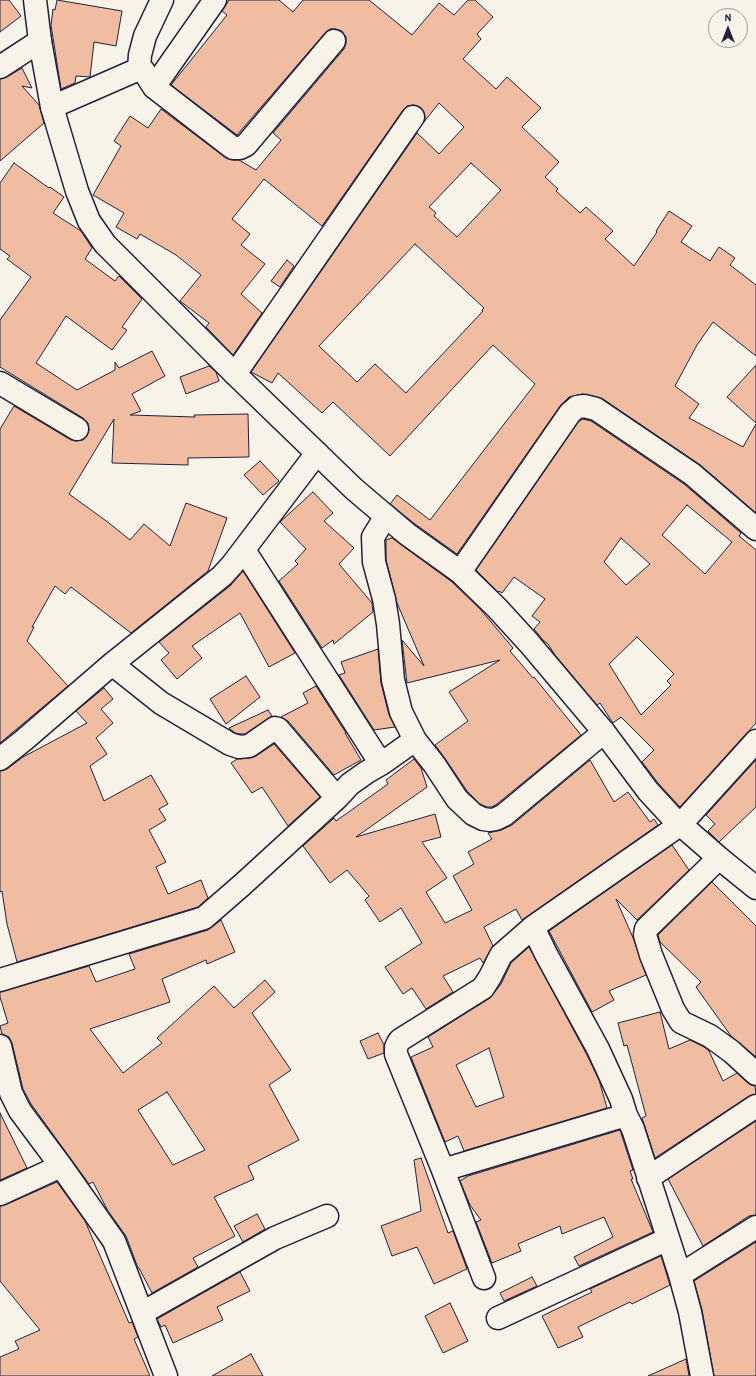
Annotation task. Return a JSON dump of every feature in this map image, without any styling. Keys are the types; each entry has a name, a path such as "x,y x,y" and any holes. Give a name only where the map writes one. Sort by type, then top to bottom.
{"street":[{"path":"35,0 40,41 52,107 77,191 89,221 105,244 235,374 354,489 407,534 460,572 497,608 529,643 604,732 648,791 681,824 756,888"},
{"path":"139,68 140,55 145,36 162,0"},
{"path":"154,87 215,0"},
{"path":"0,67 40,41"},
{"path":"139,68 143,70 154,87 233,148 240,148 246,145 334,41"},
{"path":"52,107 139,68"},
{"path":"235,374 412,117"},
{"path":"0,383 77,429"},
{"path":"460,572 570,413 577,407 584,406 596,409 692,474 756,529"},
{"path":"0,759 112,664 222,576 244,550 317,453"},
{"path":"386,516 373,537 374,562 384,599 388,624 392,680 400,712 414,740 434,764 457,799 473,814 483,819 496,819 504,815 604,732"},
{"path":"244,550 381,764"},
{"path":"112,664 161,702 230,744 239,747 249,746 275,728 278,729 337,798"},
{"path":"0,980 204,918 337,798 350,784 414,740"},
{"path":"484,1278 443,1170 396,1054 396,1047 400,1040 483,988 501,955 533,927 681,824 756,741"},
{"path":"719,858 646,929 646,938 673,1009 681,1022 710,1036 732,1052 756,1074"},
{"path":"533,927 546,954 598,1049 633,1129 680,1275 690,1312 702,1376"},
{"path":"0,1046 12,1093 20,1111 114,1241 166,1376"},
{"path":"648,1178 756,1106"},
{"path":"443,1170 626,1115"},
{"path":"0,1194 61,1166"},
{"path":"142,1313 275,1238 327,1216"},
{"path":"680,1275 756,1227"},
{"path":"498,1318 668,1239"}],"building":[{"path":"0,0 9,0 21,16 0,32"},
{"path":"57,0 122,11 116,46 94,42 90,77 76,76 75,83 61,89 51,25 53,9 55,10"},
{"path":"229,0 279,0 293,12 303,0 369,0 412,35 439,3 454,15 468,0 475,0 493,17 477,34 481,39 463,59 496,89 507,77 541,108 522,127 559,162 545,177 558,189 556,191 580,213 586,207 613,231 605,239 634,266 669,211 692,226 681,242 710,261 719,247 735,258 730,265 756,285 756,356 713,322 697,345 675,386 699,404 689,418 743,447 756,424 756,513 699,464 603,399 582,394 569,397 560,406 457,554 390,504 397,495 430,520 535,384 493,345 390,456 333,402 322,413 278,373 272,383 251,372 417,133 439,154 464,127 439,103 424,122 424,112 420,107 414,105 407,106 322,226 264,179 232,219 250,234 241,245 265,264 241,294 262,313 233,355 206,327 209,323 180,301 201,275 176,255 140,234 137,239 116,227 124,213 93,195 121,146 114,141 130,116 148,128 161,109 226,158 239,160 256,170 281,140 273,133 344,49 346,44 346,37 342,31 330,29 325,33 237,135 171,85 227,15 222,11","holes":["471,163 501,190 457,237 434,216 436,213 429,207","415,244 484,308 482,310 483,311 406,393 375,364 357,382 319,346"]},
{"path":"22,68 32,88 22,86 39,105 44,123 0,161 0,79 7,77"},
{"path":"14,163 64,197 53,213 81,231 92,248 85,259 115,281 119,276 142,299 122,327 127,330 112,350 66,316 36,363 77,390 115,370 115,362 119,368 152,351 165,376 132,394 141,411 130,415 195,417 194,415 248,414 249,457 188,458 188,465 112,463 114,419 69,494 130,540 144,524 170,546 186,503 227,518 208,571 131,633 71,587 65,594 55,586 32,627 34,627 27,641 68,686 0,743 0,429 14,406 71,440 83,440 87,436 89,430 88,423 83,418 0,367 0,320 31,277 7,259 10,256 0,249 0,183"},
{"path":"287,260 294,266 280,287 271,281"},
{"path":"756,365 756,423 727,397"},
{"path":"209,366 216,372 219,381 186,394 180,377"},
{"path":"583,419 591,421 684,484 741,533 739,536 756,550 756,723 680,807 658,783 642,762 654,750 621,717 613,723 600,703 597,705 555,655 548,644 534,629 540,622 532,616 545,599 514,577 502,593 499,591 498,592 476,570 579,421","holes":["687,505 732,542 705,574 662,535","621,538 650,564 626,585 604,562","637,637 674,674 667,681 671,685 641,715 609,664"]},
{"path":"260,461 279,481 263,495 244,475"},
{"path":"313,492 333,513 324,521 354,548 339,564 372,603 373,612 334,644 333,640 322,648 279,581 298,564 295,561 306,549 280,522"},
{"path":"392,538 452,582 481,610 513,648 510,651 533,678 534,677 581,735 492,807 487,807 480,804 467,791 435,745 468,721 449,692 500,660 407,683 402,640 424,666 397,603 386,560 386,540"},
{"path":"243,571 295,653 269,667 240,613 192,646 202,658 177,679 161,660 169,653 159,642 230,586"},
{"path":"378,649 381,683 389,715 395,727 374,730 339,675 345,673 341,662"},
{"path":"246,676 260,697 226,724 210,699"},
{"path":"316,686 346,733 361,760 334,775 288,721 281,717 308,703 303,693"},
{"path":"104,688 113,699 101,709 113,723 96,738 107,754 90,766 104,801 151,775 168,804 159,809 166,820 149,830 166,862 156,867 168,894 201,880 208,898 198,907 17,962 7,924 2,891 0,892 0,771 7,769 23,757 87,723 76,711"},
{"path":"268,710 272,716 245,734 235,733 229,728"},
{"path":"274,744 320,797 288,826 262,787 252,793 231,763 237,759 256,756"},
{"path":"414,759 421,768 427,787 356,837 435,814 441,837 422,842 447,878 426,892 445,923 472,910 453,876 474,864 468,852 492,839 488,833 501,830 512,825 590,760 614,802 628,792 650,822 654,819 658,825 522,920 516,909 484,927 493,946 483,963 480,958 443,976 453,992 426,1009 412,988 403,994 385,967 422,943 401,908 380,922 365,900 369,896 347,870 330,883 303,846 334,818 336,821 388,784 386,780"},
{"path":"756,760 756,807 719,842 708,831 715,824 706,815"},
{"path":"672,845 689,870 637,920 616,899 634,940 646,975 609,991 614,1000 592,1012 549,931"},
{"path":"712,882 756,926 756,1057 731,1036 696,987 701,982 660,942 658,935"},
{"path":"221,920 235,952 207,964 206,960 162,979 170,1002 90,1029 123,1073 162,1043 157,1038 214,986 234,1008 265,980 275,992 252,1013 291,1070 269,1085 299,1140 248,1166 254,1179 214,1197 235,1236 193,1258 198,1267 152,1293 138,1268 126,1236 108,1211 93,1182 89,1184 31,1104 23,1089 12,1043 9,1037 2,1034 0,1026 8,1023 0,997 0,992 89,966 96,982 135,969 129,954 208,930","holes":["167,1092 205,1150 173,1165 138,1110"]},
{"path":"529,947 587,1055 599,1080 607,1108 464,1151 458,1136 445,1142 411,1057 433,1047 428,1037 490,998 501,984 511,963","holes":["489,1048 504,1097 476,1107 456,1065"]},
{"path":"660,1012 669,1049 690,1040 704,1047 709,1051 723,1081 737,1073 748,1083 755,1086 756,1094 749,1096 655,1158 642,1118 646,1116 627,1045 624,1046 618,1023"},
{"path":"378,1033 384,1045 384,1053 368,1059 360,1041"},
{"path":"0,1113 27,1168 0,1180"},
{"path":"756,1121 756,1215 749,1216 703,1246 668,1179"},
{"path":"620,1130 633,1170 630,1171 633,1179 631,1179 653,1232 579,1266 574,1257 613,1237 604,1217 562,1234 560,1226 518,1244 521,1251 492,1263 476,1222 481,1220 470,1205 460,1181 468,1176"},
{"path":"421,1158 448,1233 453,1231 467,1269 434,1284 417,1247 392,1256 381,1226 421,1211 414,1160"},
{"path":"57,1182 85,1221 129,1323 132,1322 138,1337 134,1339 150,1376 0,1376 0,1357 19,1349 15,1341 40,1330 0,1281 0,1206"},
{"path":"257,1214 265,1229 243,1242 234,1226"},
{"path":"756,1242 756,1376 714,1376 702,1310 694,1281"},
{"path":"661,1256 670,1285 632,1304 630,1302 578,1327 583,1337 558,1348 542,1316 592,1292 590,1289"},
{"path":"240,1272 250,1291 217,1307 223,1320 173,1343 165,1325 161,1327 157,1319"},
{"path":"532,1277 537,1286 504,1301 500,1293"},
{"path":"450,1303 468,1341 443,1353 425,1316"},
{"path":"251,1354 263,1376 212,1376"},
{"path":"686,1359 689,1376 648,1376"}]}
